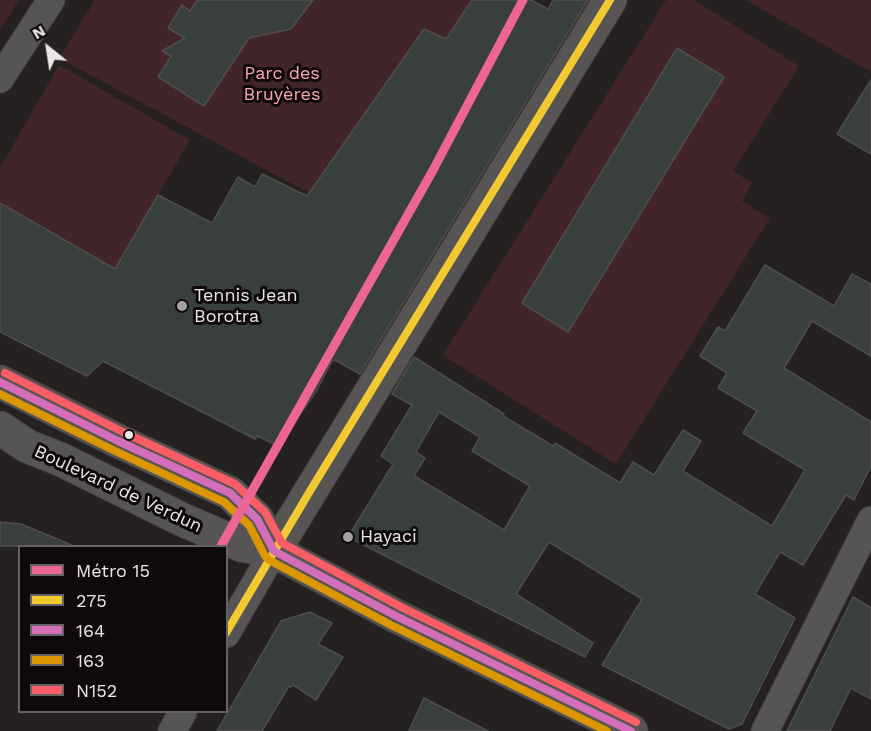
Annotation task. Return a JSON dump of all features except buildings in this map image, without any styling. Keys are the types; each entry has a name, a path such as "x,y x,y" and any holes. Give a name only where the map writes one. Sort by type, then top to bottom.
{"main road":[{"path":"0,382 118,441 230,493 256,519 274,551 610,0"},
{"name":"Boulevard de Verdun","path":"0,428 27,446 62,460 183,520 241,545 274,551 396,616 631,731"}],"street":[{"path":"0,79 51,0"},
{"path":"765,731 871,520"},
{"path":"228,631 274,551"},
{"path":"172,731 182,713"}],"green space":[{"path":"0,0 19,0 0,30"},
{"name":"Parc des Bruyères","path":"95,0 472,0 446,39 423,29 309,193 59,58"},
{"path":"666,0 694,0 799,66 733,171 752,183 742,201 770,218 616,464 443,355"},
{"path":"746,0 871,0 871,72"},
{"path":"59,65 190,140 76,336 0,293 0,168"}],"metro line":[{"name":"15","path":"222,545 432,172 523,0"}],"transit line":[{"name":"275","path":"228,630 610,0"},
{"name":"N152","path":"5,373 123,432 235,484 265,512 282,543 401,607 636,722"},
{"name":"164","path":"0,382 118,441 230,493 257,519 274,551 396,616 631,731"},
{"name":"163","path":"0,394 224,502 249,525 269,560 391,625 607,731"}],"place":[{"name":"Tennis Jean Borotra","path":"182,306"},
{"name":"Hayaci","path":"348,537"}]}
